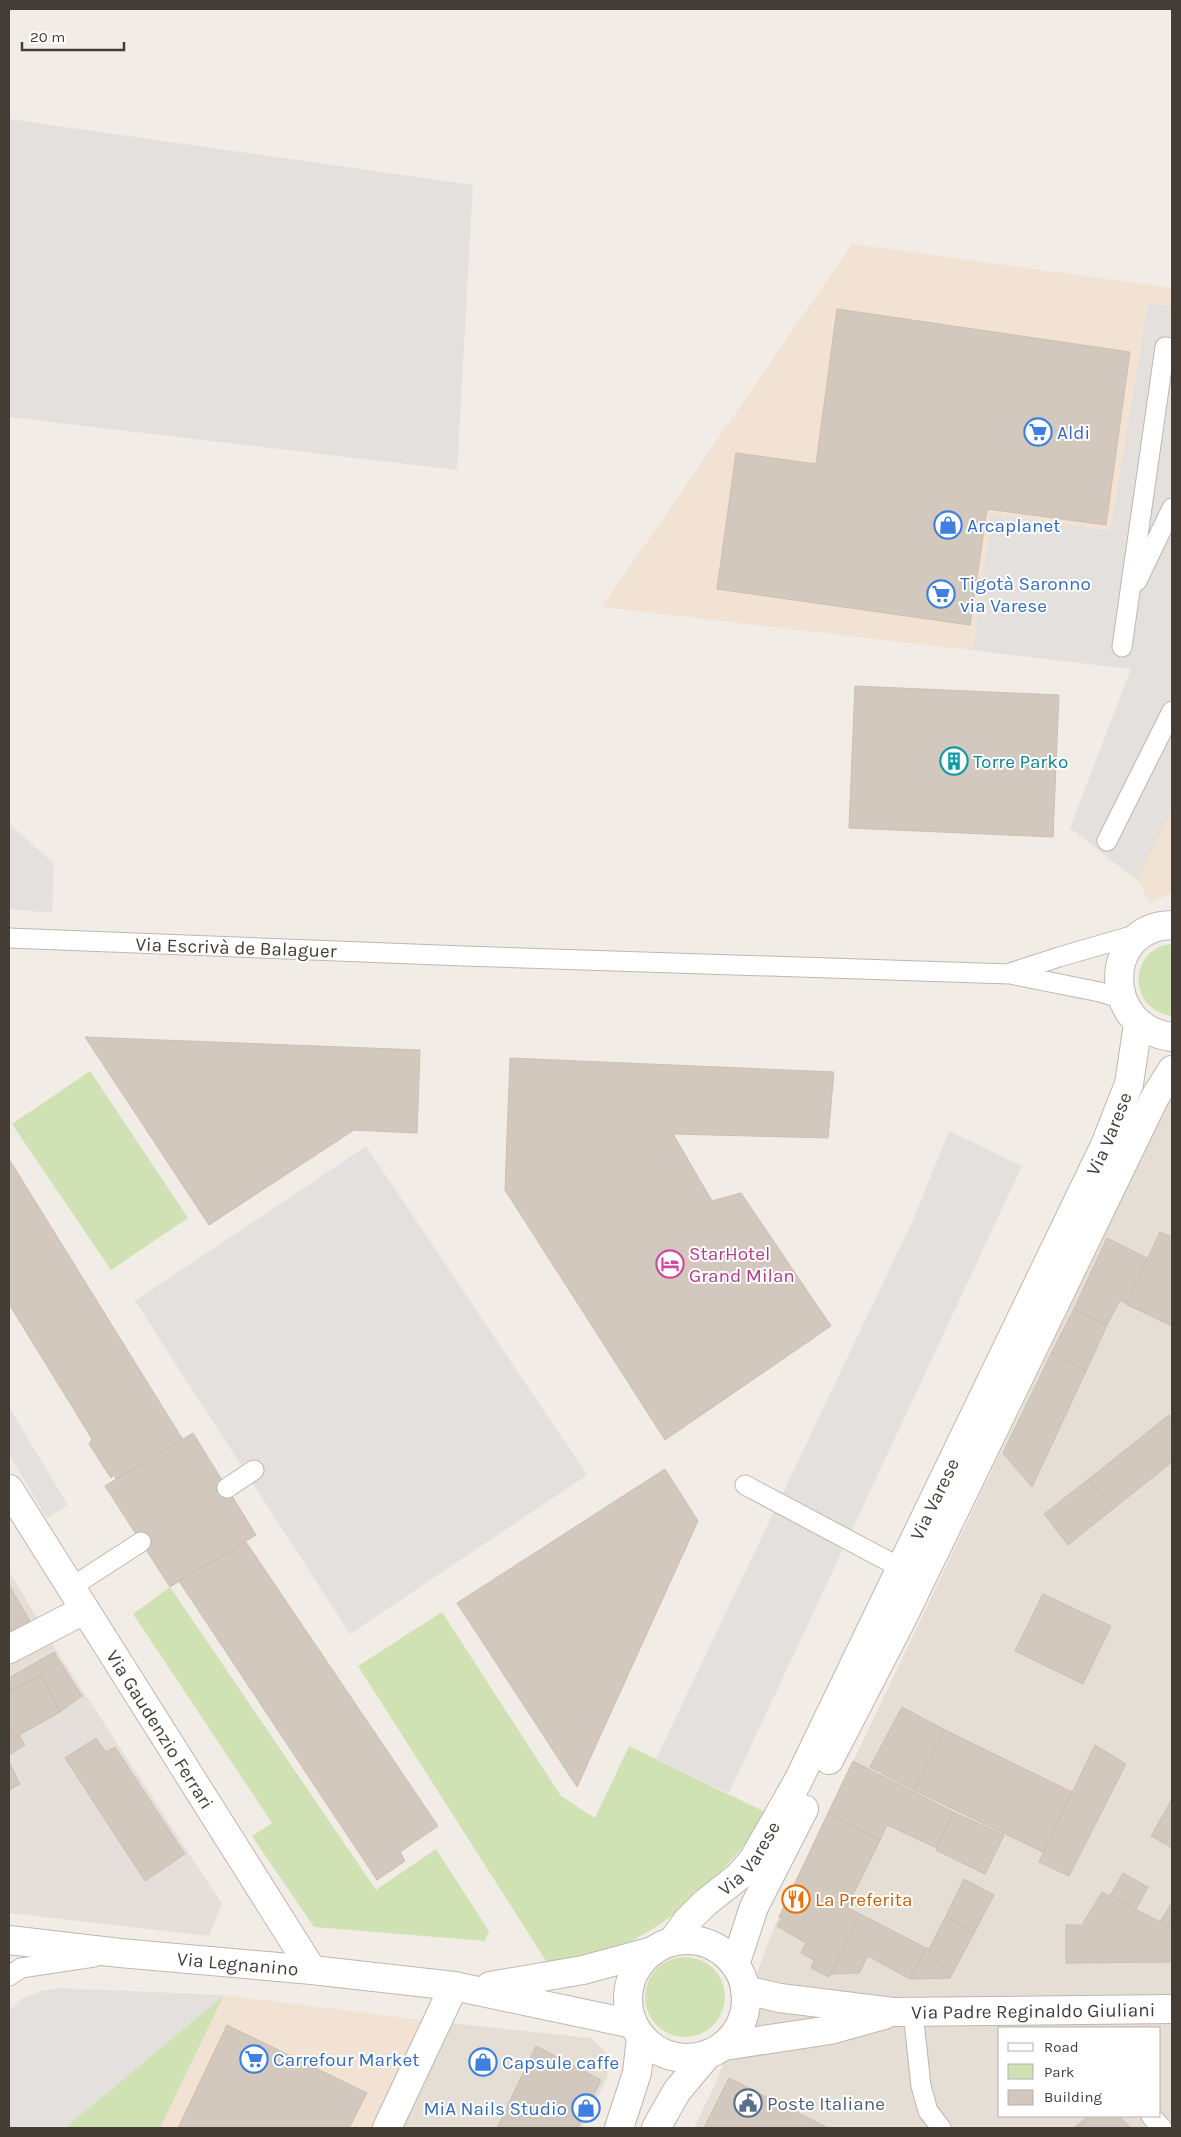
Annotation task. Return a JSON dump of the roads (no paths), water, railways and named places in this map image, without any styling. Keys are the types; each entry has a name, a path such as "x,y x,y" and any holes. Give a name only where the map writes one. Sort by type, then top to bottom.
{"street":[{"path":"1165,926 1135,940 1122,959 1118,987 1125,1007 1138,1024 1160,1035 1172,1037"},
{"name":"Via Varese","path":"663,1946 705,1903 738,1877 753,1860 798,1781 1105,1145 1129,1084 1138,1024"},
{"name":"Via Varese","path":"735,1965 754,1907 904,1615 1155,1097 1172,1070"},
{"name":"Via Gaudenzio Ferrari","path":"9,1489 312,1970"},
{"path":"9,1649 77,1599"},
{"name":"Via Legnanino","path":"9,1940 120,1953 312,1970 460,1987 637,2030"},
{"path":"619,2128 637,2073 637,2030 628,2004 630,1984 639,1965 663,1946 690,1940 707,1944 722,1953 735,1965 742,1977 745,1990 745,2011 737,2030 677,2091 656,2128"},
{"name":"Via Legnanino","path":"460,1987 509,1984 570,1973 663,1946"},
{"path":"387,2128 460,1987"},
{"name":"Via Padre Reginaldo Giuliani","path":"745,1990 780,1998 903,2012 1124,2019 1171,2007"},
{"name":"Via Padre Reginaldo Giuliani","path":"716,2050 830,2030 903,2012"},
{"path":"637,2030 655,2049 672,2057 691,2058 716,2050"}],"lane":[{"path":"1122,647 1165,347 1172,348"},
{"path":"1129,597 1172,508"},
{"path":"1107,841 1172,711"},
{"path":"1010,974 1059,957 1165,926"},
{"name":"Via Escrivà de Balaguer","path":"9,938 464,956 1010,974"},
{"path":"1010,974 1100,992 1122,999"},
{"path":"227,1488 254,1470"},
{"path":"745,1485 901,1568"},
{"path":"77,1599 141,1542"},
{"path":"13,1971 120,1953"},
{"path":"903,2012 928,2111 941,2128"},
{"path":"1152,2117 1162,2128"}],"place":[{"name":"Aldi","path":"1038,432"},
{"name":"Arcaplanet","path":"948,525"},
{"name":"Tigotà Saronno via Varese","path":"941,594"},
{"name":"Torre Parko","path":"954,761"},
{"name":"StarHotel Grand Milan","path":"670,1264"},
{"name":"La Preferita","path":"796,1899"},
{"name":"Carrefour Market","path":"254,2059"},
{"name":"Capsule caffe","path":"483,2062"},
{"name":"Poste Italiane","path":"748,2103"},
{"name":"MiA Nails Studio","path":"586,2108"}]}
